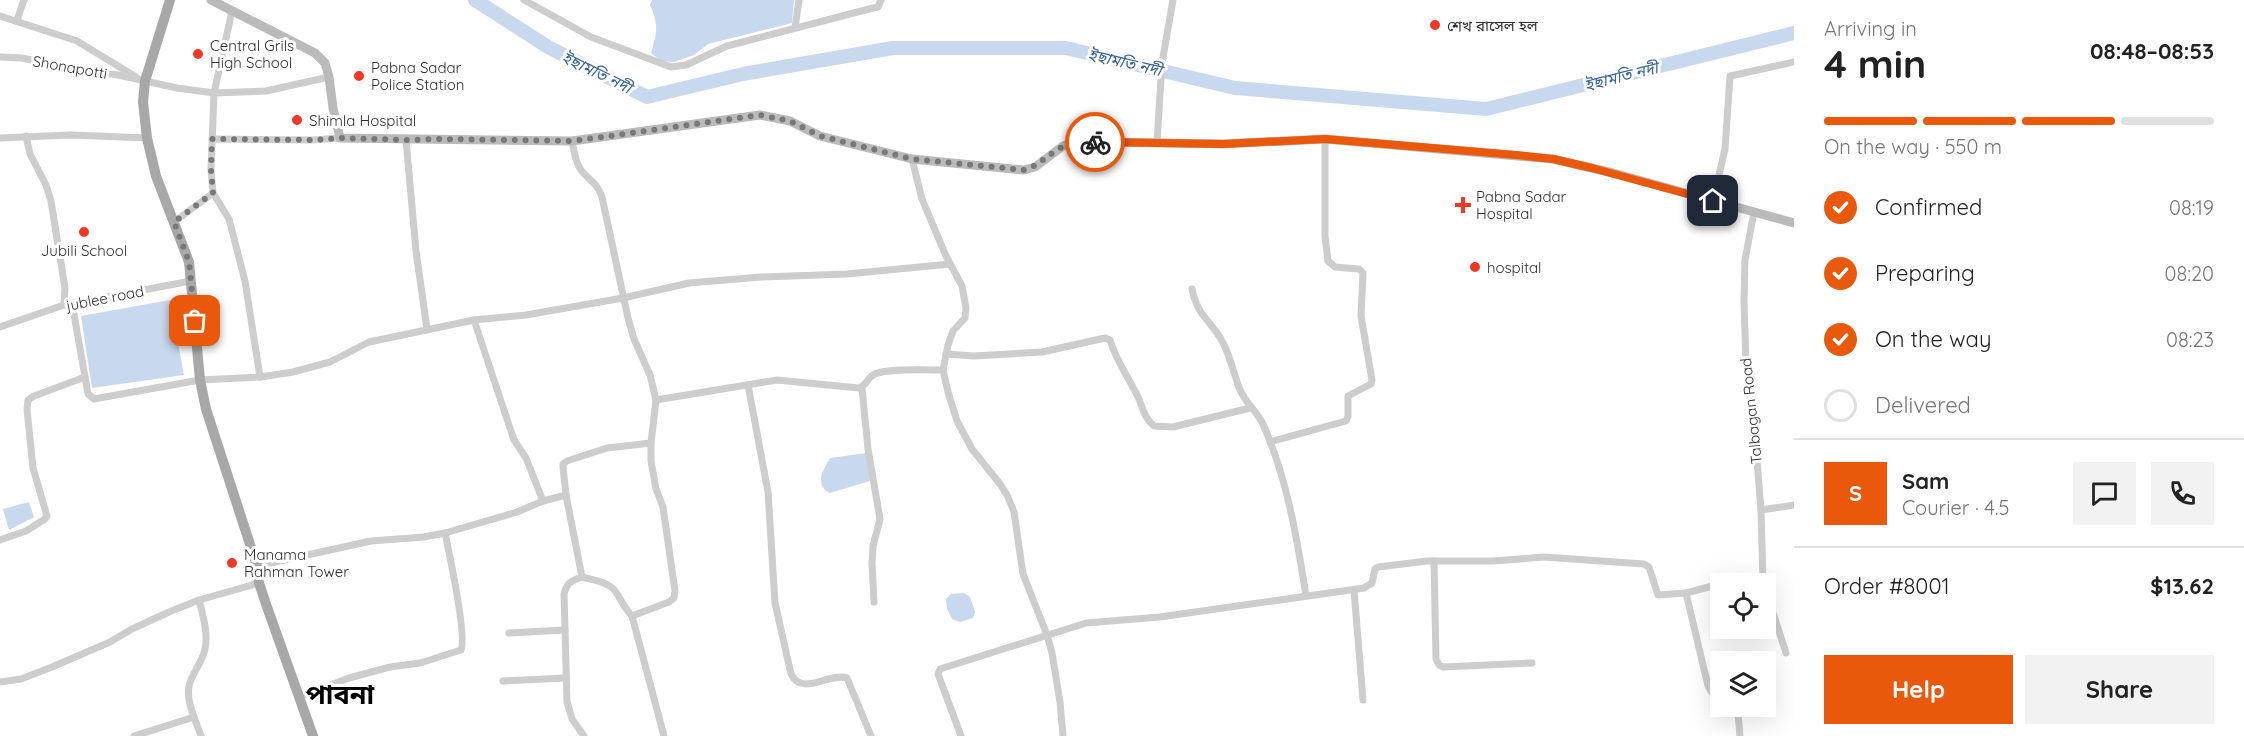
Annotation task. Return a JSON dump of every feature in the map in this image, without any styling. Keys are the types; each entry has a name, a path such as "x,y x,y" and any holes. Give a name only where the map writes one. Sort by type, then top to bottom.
{"main road":[{"path":"170,0 143,80 147,138 156,176 189,262 200,380 206,409 257,566 259,583 313,736"},
{"path":"211,0 315,53 325,63 340,138 573,141 760,115 790,121 820,136 912,159 1024,170 1035,167 1072,143 1223,144 1325,139 1553,159 1794,223"}],"street":[{"path":"17,20 24,0"},
{"path":"524,0 591,37 671,67 686,65 727,46 873,8 878,6 881,0"},
{"path":"795,28 799,0"},
{"path":"1157,142 1162,63 1173,0"},
{"path":"232,10 214,93 211,170 213,193 229,219 240,260 260,377"},
{"name":"Shonapotti","path":"0,16 77,41 143,80"},
{"name":"Shonapotti","path":"0,57 22,58 143,80"},
{"path":"1713,201 1725,149 1730,76 1794,62"},
{"path":"143,80 214,93 266,90 329,77"},
{"path":"0,138 71,135 147,138"},
{"name":"jublee road","path":"26,136 30,154 46,184 51,201 68,304 88,394 94,399 200,380"},
{"path":"212,139 340,138"},
{"path":"1270,442 1346,421 1348,396 1371,384 1372,380 1361,316 1363,273 1359,269 1335,267 1328,261 1324,177 1325,139"},
{"path":"406,140 416,251 427,329"},
{"path":"573,141 577,163 584,173 596,183 602,197 622,298 634,339 650,375 656,400 651,461 656,489 663,507 675,591 674,598 669,602 632,616"},
{"path":"912,159 922,199 962,286 966,308 964,318 953,331 946,354 943,370 948,392 962,430 972,449 1008,495 1014,512 1023,574 1047,635 1059,692 1063,736"},
{"path":"174,222 213,193"},
{"name":"Talbagan Road","path":"1754,212 1745,260 1744,302 1746,363 1753,413 1761,510 1763,573"},
{"path":"200,380 260,377 292,372 330,362 369,342 474,320 526,315 622,298 689,283 761,277 847,274 950,264"},
{"name":"jublee road","path":"0,327 68,304 191,281"},
{"path":"1192,289 1197,308 1223,343 1239,389 1250,408 1262,421 1270,442 1285,488 1306,596"},
{"path":"474,320 514,440 526,458 543,501"},
{"path":"946,354 974,356 1042,352 1105,338 1110,340 1113,352 1138,397 1145,417 1154,426 1173,427 1250,408"},
{"path":"656,400 777,380 805,381 842,388 862,388 876,374 943,370"},
{"path":"0,540 26,531 47,516 33,468 28,400 85,377"},
{"path":"748,385 768,492 775,603 791,674 797,682 806,685 835,677 847,678 871,736"},
{"path":"862,388 868,449 880,519 872,563 874,602"},
{"path":"582,577 566,495 563,467 567,461 607,448 651,443"},
{"path":"257,566 371,541 424,537 517,512 543,501 566,495"},
{"path":"1761,510 1794,505"},
{"path":"299,697 349,678 390,667 420,663 463,648 445,532"},
{"path":"961,736 939,671 1086,623 1160,617 1354,590 1369,586 1374,580 1375,569 1378,567 1434,561 1493,561 1544,557 1644,564 1650,569 1658,595 1686,593 1710,587"},
{"path":"1434,561 1436,659 1439,665 1443,667 1532,663"},
{"path":"584,736 569,712 565,678 564,594 566,585 570,581 582,577 614,589 632,616 664,736"},
{"path":"0,682 21,679 52,667 199,600 259,583"},
{"path":"1354,590 1363,700"},
{"path":"1686,593 1710,689"},
{"path":"199,600 206,645 202,660 189,687 190,705 201,736"},
{"path":"1776,622 1786,653"},
{"path":"509,633 566,630"},
{"path":"503,681 565,678"},
{"path":"134,736 194,717"},
{"path":"1738,717 1740,736"}],"water":[{"path":"652,0 794,0 792,23 708,44 694,55 674,62 661,61 651,53 656,29 650,5"},
{"path":"170,300 184,375 92,388 81,316"},
{"path":"866,453 873,480 830,493 825,490 821,477 830,458"},
{"path":"29,502 34,517 9,530 3,509"},
{"path":"964,593 970,597 975,612 973,618 960,622 952,619 947,609 946,599 951,594"}],"waterway":[{"name":"ইছামতি নদী","path":"475,0 548,47 647,97 743,74 893,48 1066,48 1235,88 1486,109 1794,33"}],"way so far":[{"path":"195,321 189,262 174,222 213,193 212,139 573,141 760,115 790,121 820,136 912,159 1009,170 1035,167 1053,153 1072,143 1095,142"}],"place":[{"name":"শেখ রাসেল হল","path":"1435,25"},
{"name":"Central Grils High School","path":"198,54"},
{"name":"Pabna Sadar Police Station","path":"359,76"},
{"name":"Shimla Hospital","path":"297,120"},
{"name":"Pabna Sadar Hospital","path":"1463,205"},
{"name":"Jubili School","path":"84,232"},
{"name":"hospital","path":"1475,267"},
{"name":"Manama Rahman Tower","path":"232,563"}],"district":[{"name":"পাবনা","path":"340,694"}],"route":[{"path":"1095,142 1223,144 1264,140 1325,139 1516,155 1553,159 1592,168 1713,201"}]}
